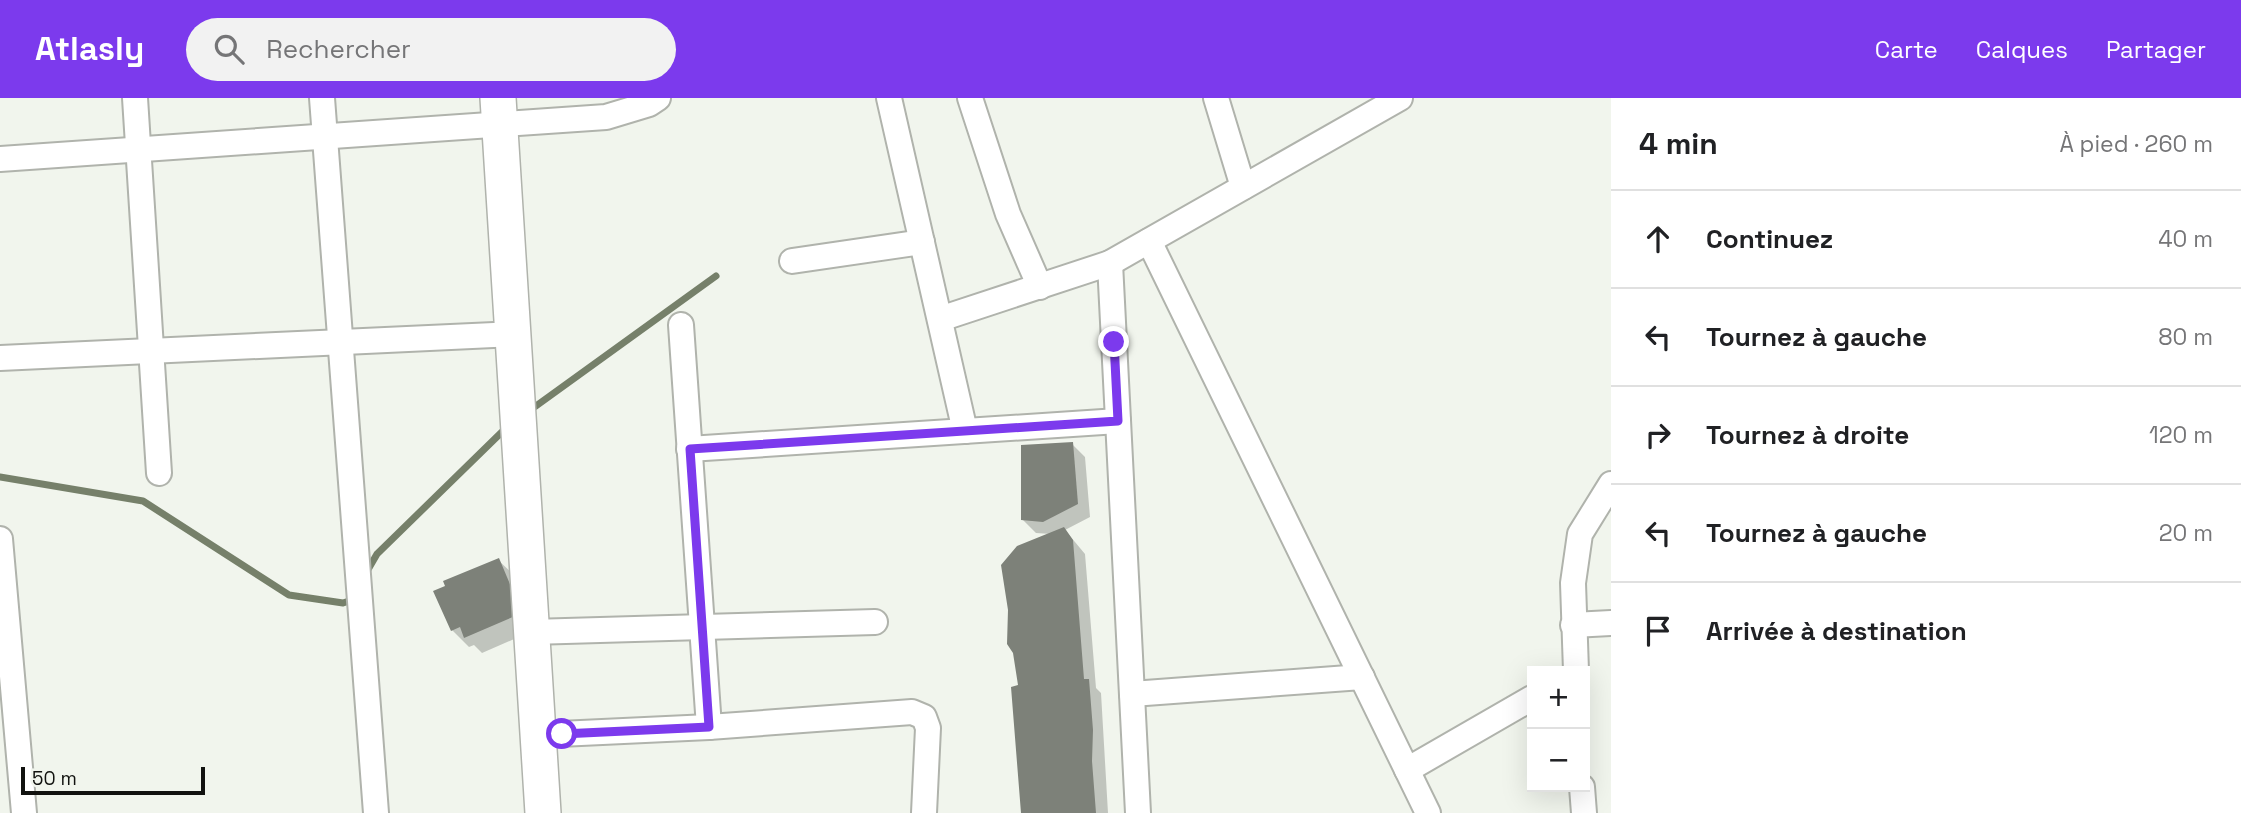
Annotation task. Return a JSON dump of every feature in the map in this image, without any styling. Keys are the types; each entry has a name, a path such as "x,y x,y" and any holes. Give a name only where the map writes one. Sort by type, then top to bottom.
{"street":[{"path":"135,98 159,473"},
{"path":"322,98 376,813"},
{"path":"0,159 324,136 499,111 606,117 649,104 658,98"},
{"path":"889,98 965,431"},
{"path":"970,98 1008,214 1040,286"},
{"path":"1216,98 1243,187"},
{"path":"940,319 1110,263 1401,98"},
{"path":"499,111 543,813"},
{"path":"1149,241 1428,813"},
{"path":"792,261 922,242"},
{"path":"1110,263 1138,813"},
{"path":"681,325 709,727"},
{"path":"0,358 513,334"},
{"path":"690,449 1118,421"},
{"path":"1576,666 1573,583 1580,534 1611,484"},
{"path":"0,539 8,712 24,813"},
{"path":"531,632 875,622"},
{"path":"1573,625 1611,623"},
{"path":"1132,694 1362,677"},
{"path":"1407,770 1527,701"},
{"path":"538,735 709,727 912,712 924,717 928,728 924,813"},
{"path":"1583,792 1584,813"}],"building":[{"path":"1073,442 1078,504 1043,522 1021,520 1021,445"},
{"path":"1064,527 1073,540 1084,679 1089,679 1096,813 1021,813 1011,687 1018,685 1013,653 1007,644 1008,610 1001,565 1017,546"},
{"path":"499,558 522,613 464,638 460,627 451,631 433,591 445,586 443,581"}],"waterway":[{"path":"529,411 716,276"},
{"path":"366,573 377,554 508,426"},
{"path":"0,477 143,501 289,595 343,603 352,600 354,596"}],"route":[{"path":"562,734 709,727 690,449 1118,421 1114,342"}]}
